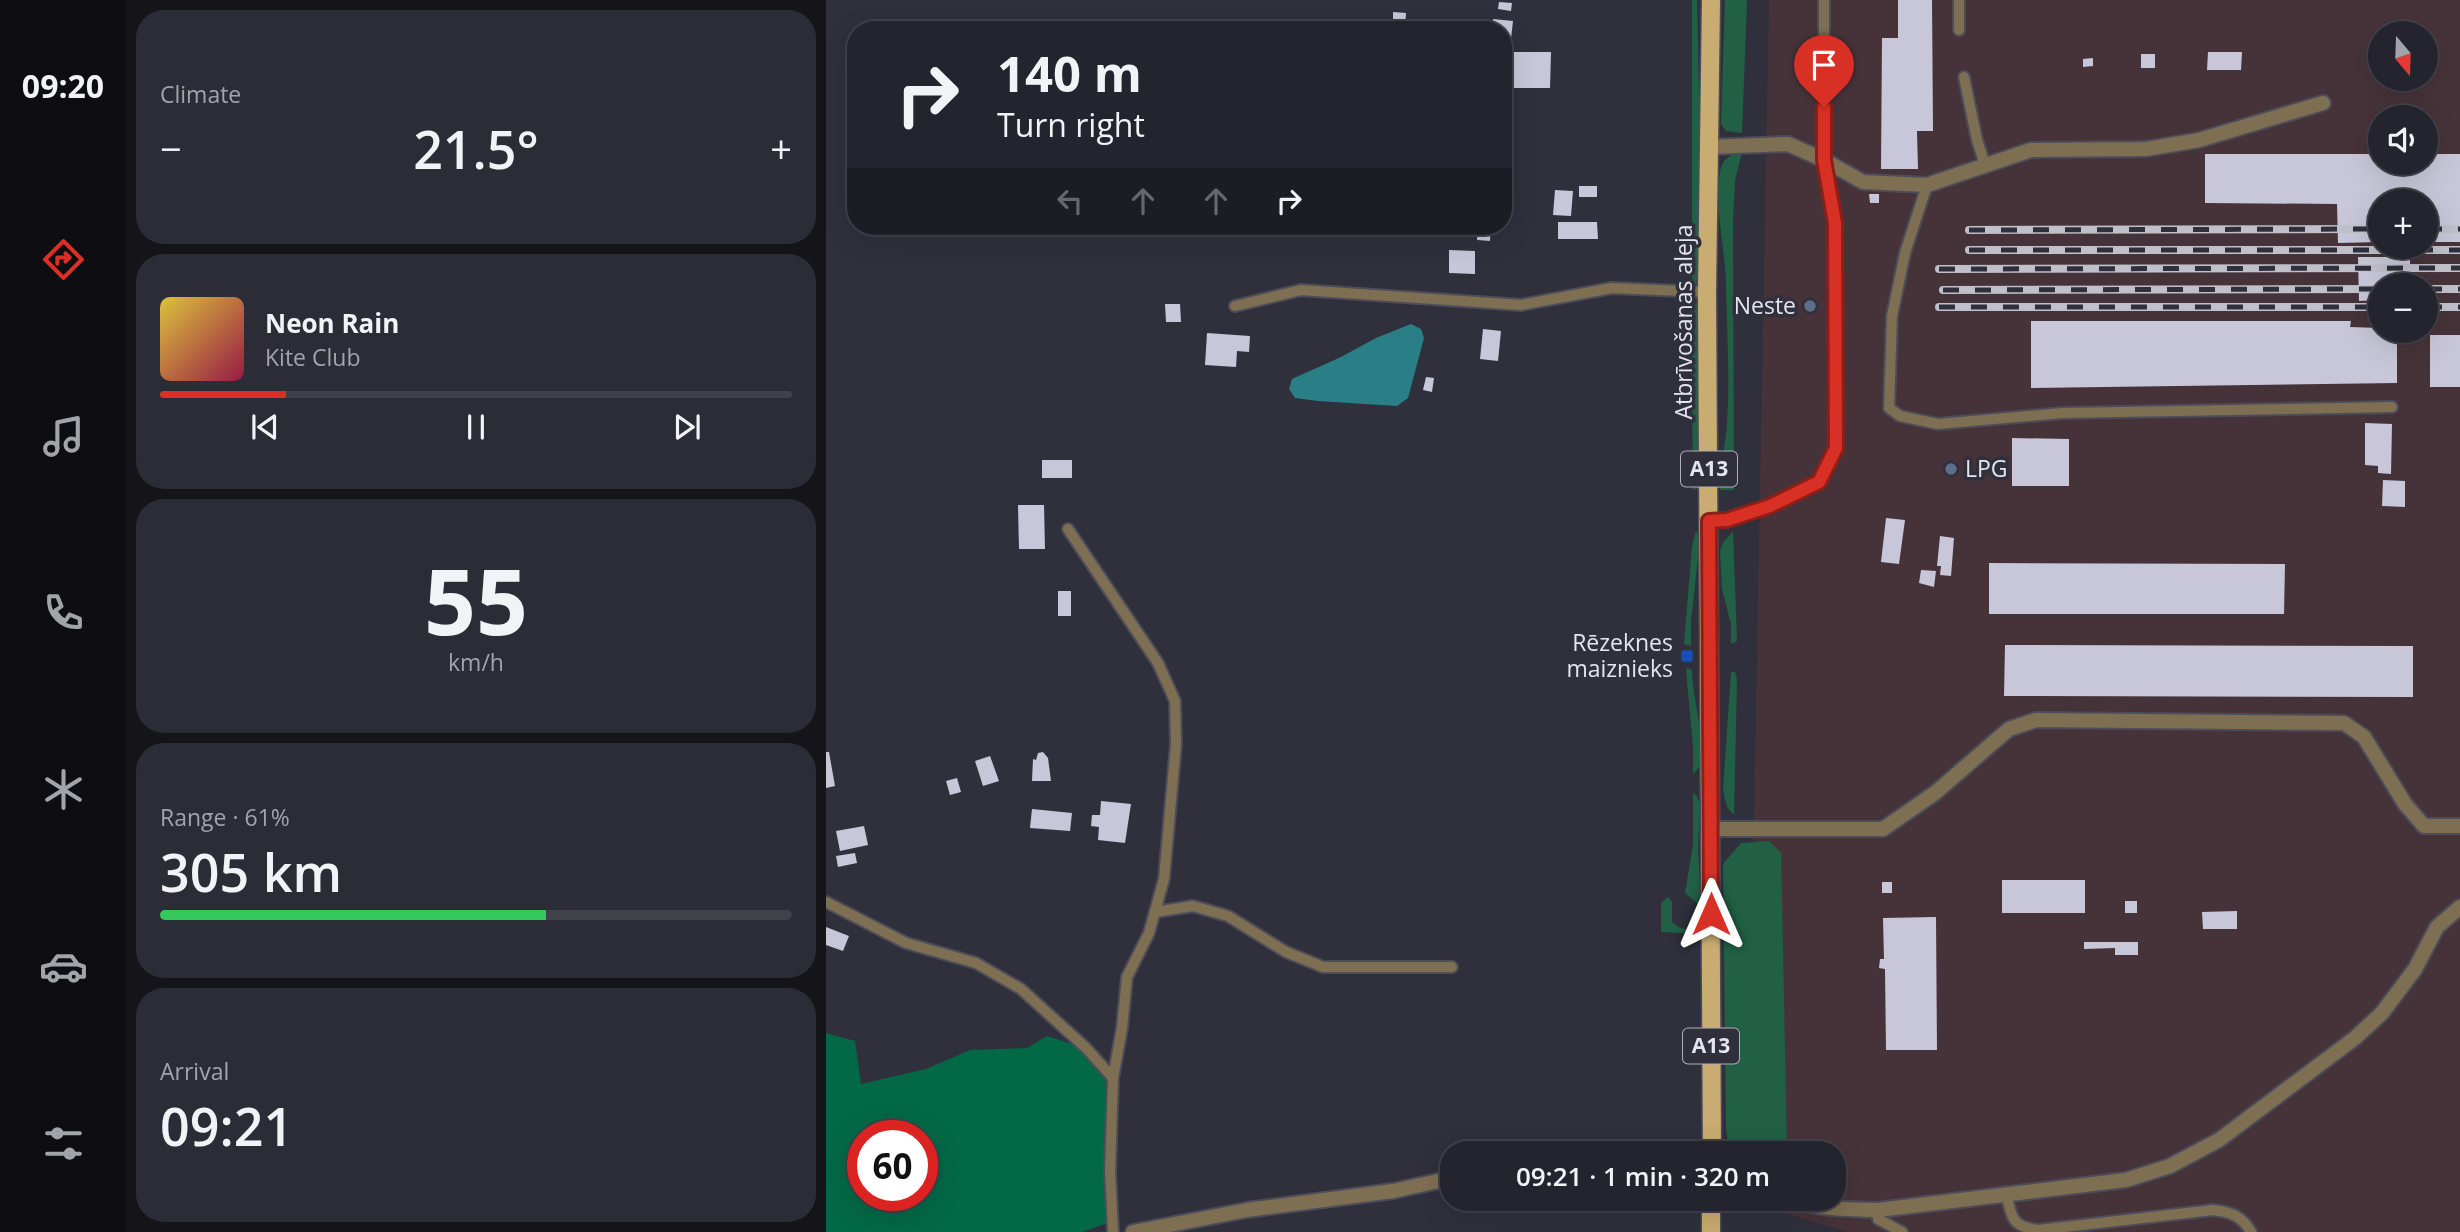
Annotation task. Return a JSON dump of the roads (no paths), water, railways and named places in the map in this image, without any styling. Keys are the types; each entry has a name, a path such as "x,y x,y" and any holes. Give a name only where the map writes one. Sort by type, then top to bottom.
{"main road":[{"name":"Atbrīvošanas aleja","path":"1710,0 1707,292 1712,1141"},
{"path":"1711,1211 1711,1232"}],"street":[{"path":"1709,147 1788,144 1863,182 1927,186 2031,150 2146,149 2199,140 2323,103"},
{"path":"1711,829 1883,829 1935,793 2009,729 2036,720 2344,723 2364,737 2405,804 2424,826 2460,827"},
{"path":"1846,1208 1878,1210 2007,1196 2126,1180 2170,1166 2219,1140 2355,1038 2382,1013 2415,969 2437,927 2460,907"},
{"path":"1133,1232 1247,1210 1393,1191 1440,1181"}],"lane":[{"path":"1709,521 1727,520 1770,506 1819,482 1836,448 1835,223 1824,160 1824,0"},
{"path":"1959,0 1959,30"},
{"path":"1964,77 1977,139 1986,165"},
{"path":"1927,186 1905,253 1892,316 1889,408 1900,416 1938,424 2063,413 2392,407"},
{"path":"1236,306 1301,290 1521,305 1612,288 1707,292"},
{"path":"1068,529 1158,663 1175,701 1176,744 1164,879 1149,933 1127,977 1113,1078 1110,1171 1113,1232"},
{"path":"826,902 906,943 976,962 1021,989 1086,1048 1113,1078"},
{"path":"1155,912 1193,906 1227,916 1286,952 1323,967 1452,967"},
{"path":"2007,1196 2015,1222 2025,1228 2038,1230 2213,1210 2230,1212 2242,1219 2251,1232"},
{"path":"1878,1210 1878,1219 1902,1232"}],"water":[{"path":"1411,324 1421,329 1424,338 1408,398 1397,406 1295,398 1289,389 1292,379"}],"railway":[{"path":"1969,230 2368,229"},
{"path":"2438,229 2460,229"},
{"path":"1969,250 2460,250"},
{"path":"1939,269 2460,268"},
{"path":"1943,290 2368,289"},
{"path":"2438,289 2460,289"},
{"path":"1939,307 2368,307"},
{"path":"2438,307 2460,307"}],"place":[{"name":"Neste","path":"1810,306"},
{"name":"LPG","path":"1951,469"},
{"name":"Rēzeknes maiznieks","path":"1687,656"}]}
